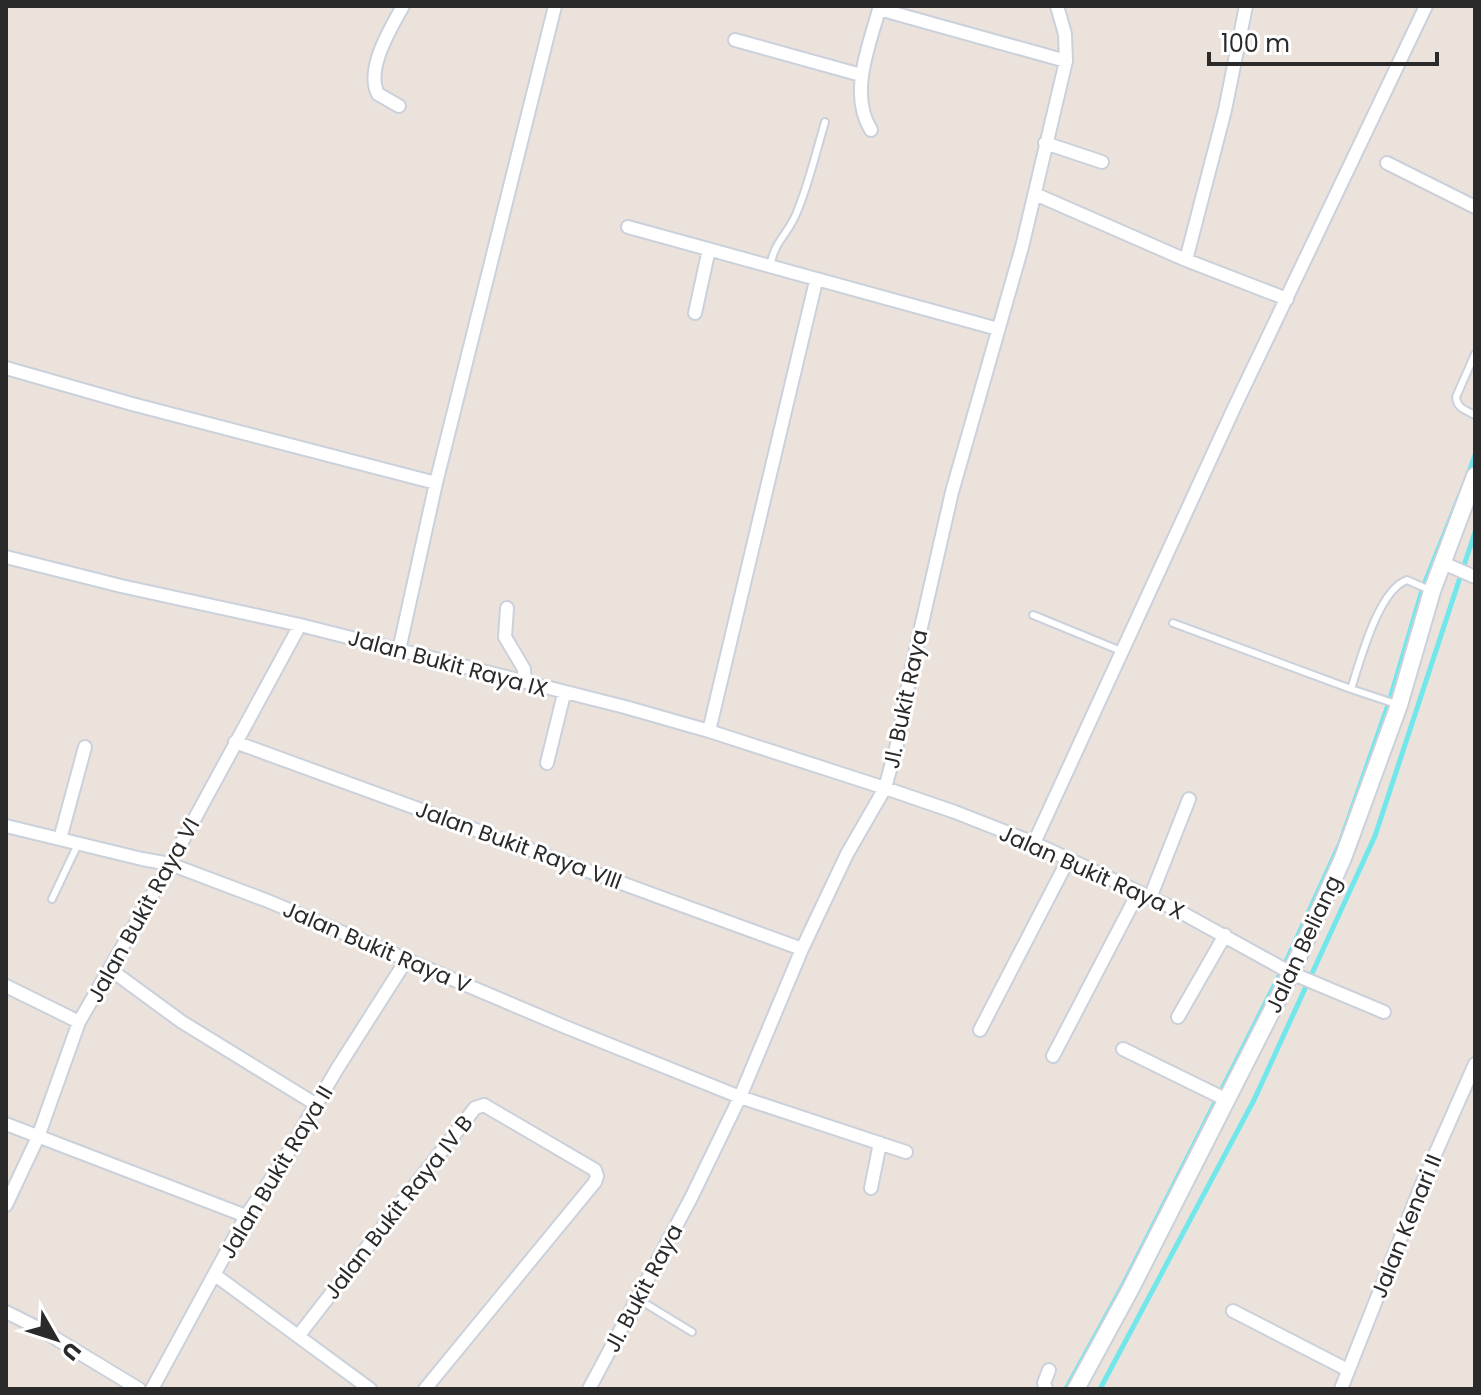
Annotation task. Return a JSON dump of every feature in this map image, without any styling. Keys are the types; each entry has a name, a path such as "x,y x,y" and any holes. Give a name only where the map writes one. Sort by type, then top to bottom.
{"street":[{"path":"399,106 378,94 374,77 390,28 403,6"},
{"path":"399,650 436,483 555,6"},
{"name":"Jl. Bukit Raya","path":"589,1389 691,1198 740,1097 802,949 847,854 885,788 952,492 1035,194 1066,61 1065,34 1057,6"},
{"path":"1186,260 1225,110 1246,6"},
{"path":"1034,843 1121,651 1426,6"},
{"path":"871,130 864,114 861,75 879,8 1066,61"},
{"path":"735,40 861,75"},
{"path":"1045,143 1102,162"},
{"path":"1387,163 1475,207"},
{"path":"1035,194 1186,260 1287,299"},
{"path":"628,227 998,329"},
{"path":"695,313 709,249"},
{"path":"709,731 816,281"},
{"path":"6,368 436,483"},
{"name":"Jalan Beliang","path":"1076,1389 1130,1290 1291,973 1343,858 1399,705 1432,591 1475,476"},
{"name":"Jalan Bukit Raya IX","path":"6,557 300,625 525,682 709,731 885,788"},
{"path":"1443,563 1475,577"},
{"path":"507,608 505,637 524,669 525,682"},
{"name":"Jalan Bukit Raya VI","path":"6,1205 38,1137 79,1022 111,970 300,625"},
{"path":"547,763 564,694"},
{"name":"Jalan Bukit Raya VIII","path":"235,742 802,949"},
{"path":"60,839 85,747"},
{"name":"Jalan Bukit Raya X","path":"885,788 1034,843 1225,935 1291,973 1384,1012"},
{"path":"1053,1056 1144,896 1189,799"},
{"name":"Jalan Bukit Raya V","path":"6,826 170,864 740,1097 906,1152"},
{"path":"980,1030 1068,860"},
{"path":"1178,1017 1225,935"},
{"name":"Jalan Bukit Raya II","path":"152,1389 246,1216 407,959"},
{"path":"111,970 182,1022 317,1105"},
{"path":"6,986 79,1022"},
{"path":"1123,1049 1227,1100"},
{"name":"Jalan Kenari II","path":"1341,1389 1422,1184 1475,1064"},
{"name":"Jalan Bukit Raya IV B","path":"299,1335 475,1108 484,1105 595,1170 597,1176 425,1389"},
{"path":"6,1124 246,1216"},
{"path":"871,1188 880,1143"},
{"path":"215,1275 370,1389"},
{"path":"1233,1311 1348,1370"},
{"path":"6,1312 139,1389"},
{"path":"1046,1389 1044,1383 1049,1370"}],"lane":[{"path":"770,268 773,250 798,211 825,122"},
{"path":"1475,354 1456,397 1461,409 1475,415"},
{"path":"1351,689 1379,611 1394,588 1407,580 1432,591"},
{"path":"1033,615 1121,651"},
{"path":"1173,623 1399,705"},
{"path":"52,899 78,843"},
{"path":"638,1299 692,1332"}],"waterway":[{"path":"1467,477 1475,455"},
{"path":"1066,1389 1123,1285 1283,968 1340,843 1389,702 1423,587 1459,497"},
{"path":"1100,1389 1254,1100 1375,836 1475,532"}]}
